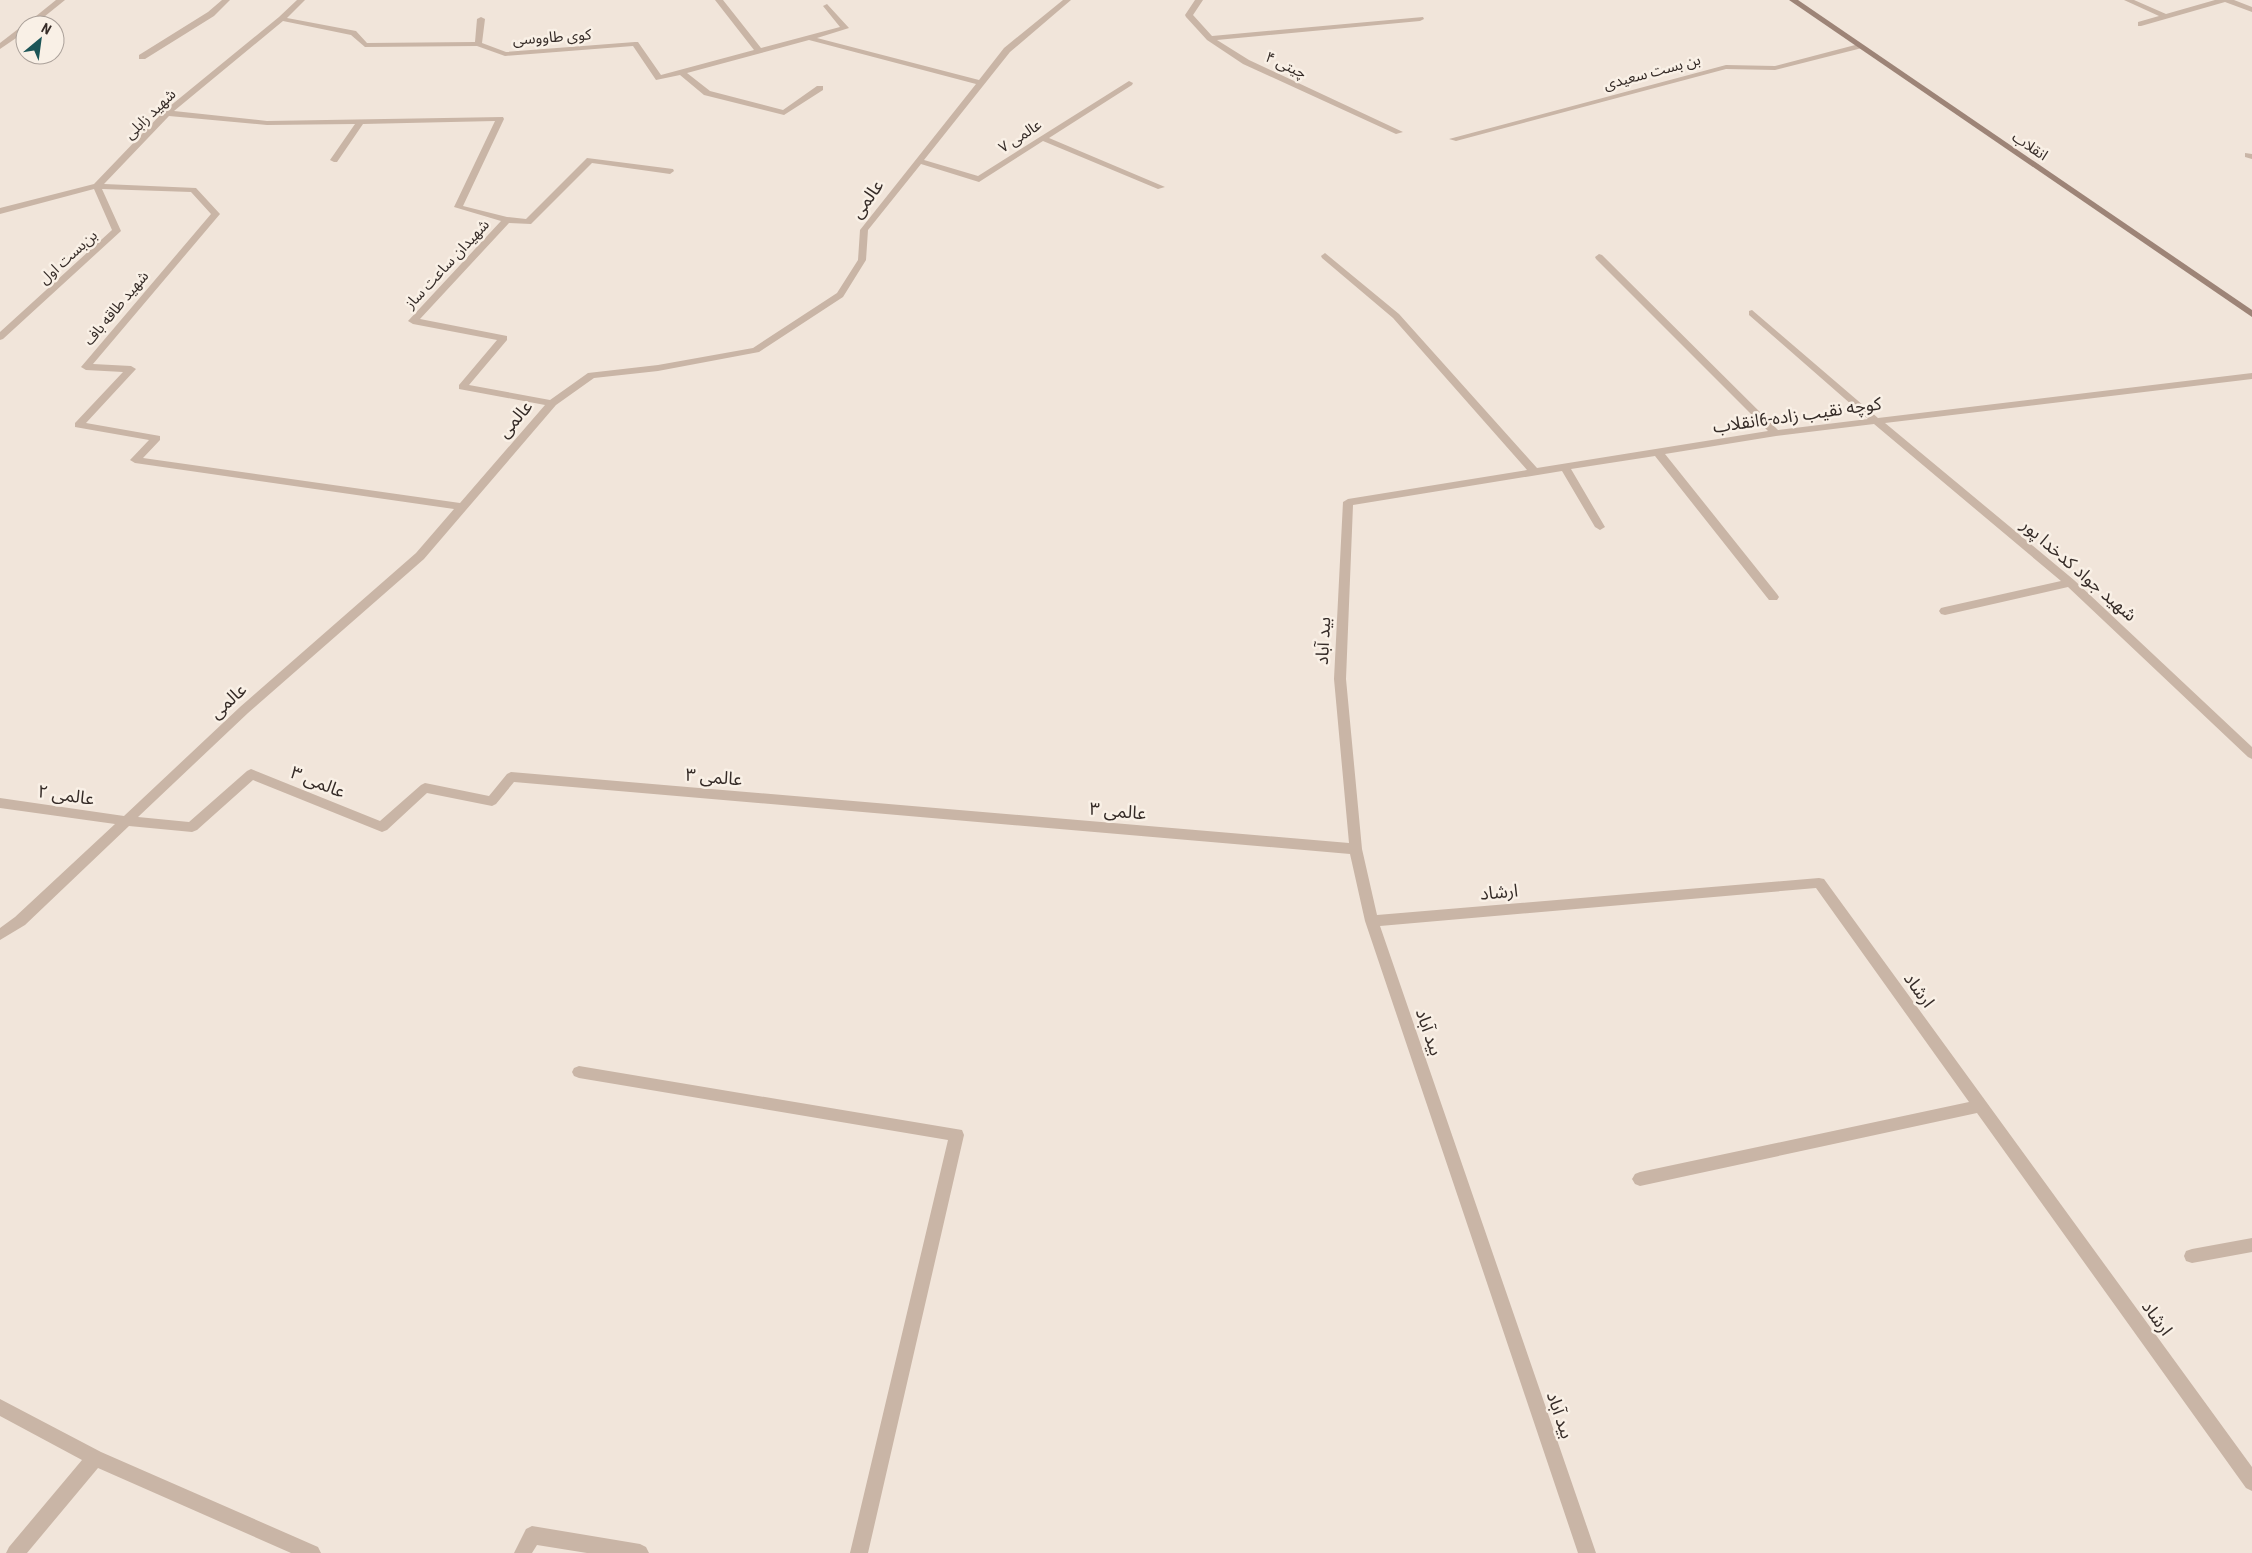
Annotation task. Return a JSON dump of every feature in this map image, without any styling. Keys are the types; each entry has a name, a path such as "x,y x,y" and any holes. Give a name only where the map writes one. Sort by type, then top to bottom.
{"main road":[{"name":"انقلاب","path":"1793,0 2252,314"}],"street":[{"path":"42,15 61,0"},
{"path":"142,56 212,14 226,0"},
{"name":"شهید زابلی","path":"97,186 167,113 282,19 300,0"},
{"path":"719,0 758,51"},
{"name":"عالمی","path":"0,935 20,921 244,710 420,556 552,403 591,375 658,368 756,350 840,295 862,260 864,230 1007,50 1067,0"},
{"name":"چیتی ۴","path":"1199,0 1188,15 1210,38 1246,62 1399,132"},
{"path":"2128,0 2166,16"},
{"path":"2141,24 2223,0"},
{"path":"2228,0 2252,10"},
{"name":"کوی طاووسی","path":"282,19 353,33 365,45 478,44 505,54 635,44 660,78 845,28 827,6"},
{"path":"478,44 482,19"},
{"path":"1210,38 1420,19"},
{"path":"0,47 15,36"},
{"path":"808,37 980,83"},
{"name":"بن بست سعیدی","path":"1453,139 1726,67 1775,68 1859,46"},
{"path":"681,72 707,93 784,113 820,88"},
{"name":"عالمی ۷","path":"919,161 979,179 1129,83"},
{"name":"شهیدان ساعت ساز","path":"167,113 267,123 500,119 458,207 506,220 413,321 504,338 462,387 552,403"},
{"path":"334,160 361,122"},
{"path":"1042,138 1161,187"},
{"path":"506,220 528,222 590,160 670,171"},
{"path":"0,211 97,186"},
{"name":"بن‌بست اول","path":"0,337 117,231 97,186"},
{"name":"شهید طاقه باف","path":"97,186 193,190 216,214 86,367 131,369 79,425 156,438 135,460 462,507"},
{"path":"1325,256 1396,316 1535,472"},
{"path":"1599,257 1776,432"},
{"name":"شهید جواد کدخدا پور","path":"1752,313 1876,421 2070,583 2252,754"},
{"name":"کوچه نقیب زاده-6انقلاب","path":"1348,502 1776,432 2252,376"},
{"path":"1658,452 1773,597"},
{"path":"1565,467 1600,527"},
{"name":"بید آباد","path":"1348,502 1340,679 1356,850 1372,921 1587,1553"},
{"path":"1946,611 2070,583"},
{"name":"عالمی ۳","path":"126,821 192,827 251,774 382,827 425,788 492,802 511,777 1356,850"},
{"name":"عالمی ۲","path":"0,803 126,821"},
{"name":"ارشاد","path":"1372,921 1819,883 2252,1482"},
{"path":"579,1072 957,1135 859,1553"},
{"path":"1640,1179 1980,1106"},
{"path":"2192,1256 2252,1245"},
{"path":"0,1407 95,1458 312,1553"},
{"path":"15,1553 95,1458"},
{"path":"523,1553 532,1535 640,1553"}]}
